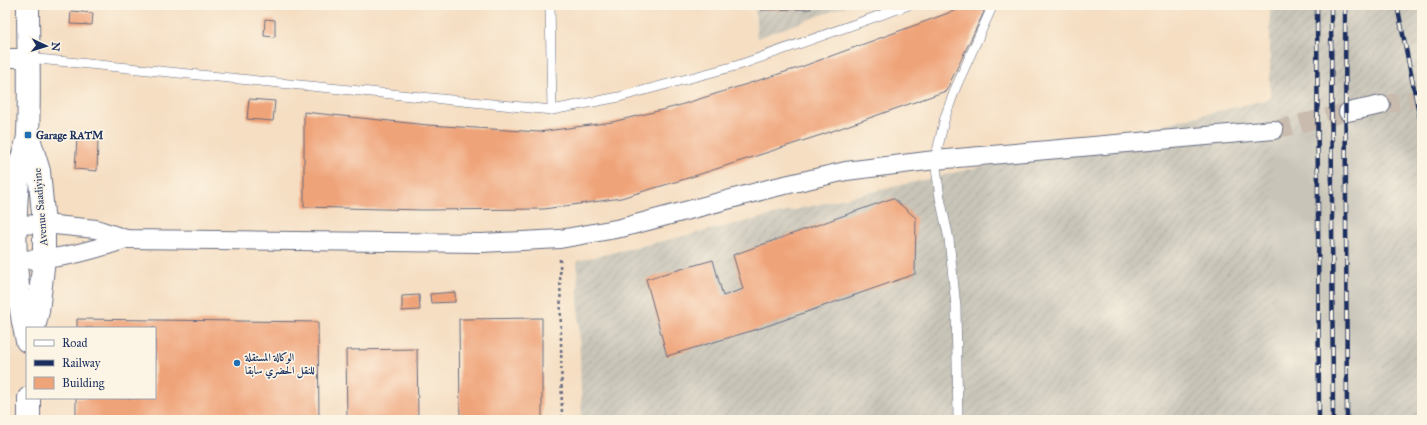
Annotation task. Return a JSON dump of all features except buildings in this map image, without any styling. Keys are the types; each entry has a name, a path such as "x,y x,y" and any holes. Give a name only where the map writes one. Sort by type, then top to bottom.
{"main road":[{"name":"Avenue Saadiyine","path":"26,336 11,259 10,227 19,170 28,135 28,5"},
{"name":"Avenue Saadiyine","path":"28,135 38,171 44,224 44,259 38,311 34,327"},
{"path":"29,399 29,420"}],"street":[{"path":"5,58 28,58"},
{"path":"1348,112 1381,105"},
{"path":"10,227 44,224 96,229 126,239 482,243 560,238 621,228 772,188 846,171 935,160 1274,130"},
{"path":"11,259 44,259 97,249 126,239"}],"lane":[{"path":"550,5 552,110"},
{"path":"28,58 552,110 619,97 739,65 908,5"},
{"path":"958,420 956,307 949,239 940,198 935,160 945,117 956,87 993,5"}],"path":[{"path":"560,238 562,420"}],"shaded area":[{"path":"755,5 849,5 757,38"},
{"path":"1270,5 1422,5 1422,420 582,420 577,261 1270,99"},
{"path":"1271,99 1278,135 1367,122 1371,420 1277,420 1278,405"}],"tunnel":[{"path":"1381,105 1422,98"},
{"path":"1274,130 1348,112"}],"railway":[{"path":"1317,5 1319,420"},
{"path":"1331,5 1333,420"},
{"path":"1345,5 1347,420"},
{"path":"1397,5 1422,128"}],"place":[{"name":"Garage RATM","path":"28,135"},
{"name":"الوكالة المستقلة للنقل الحضري سابقا","path":"237,363"}]}
